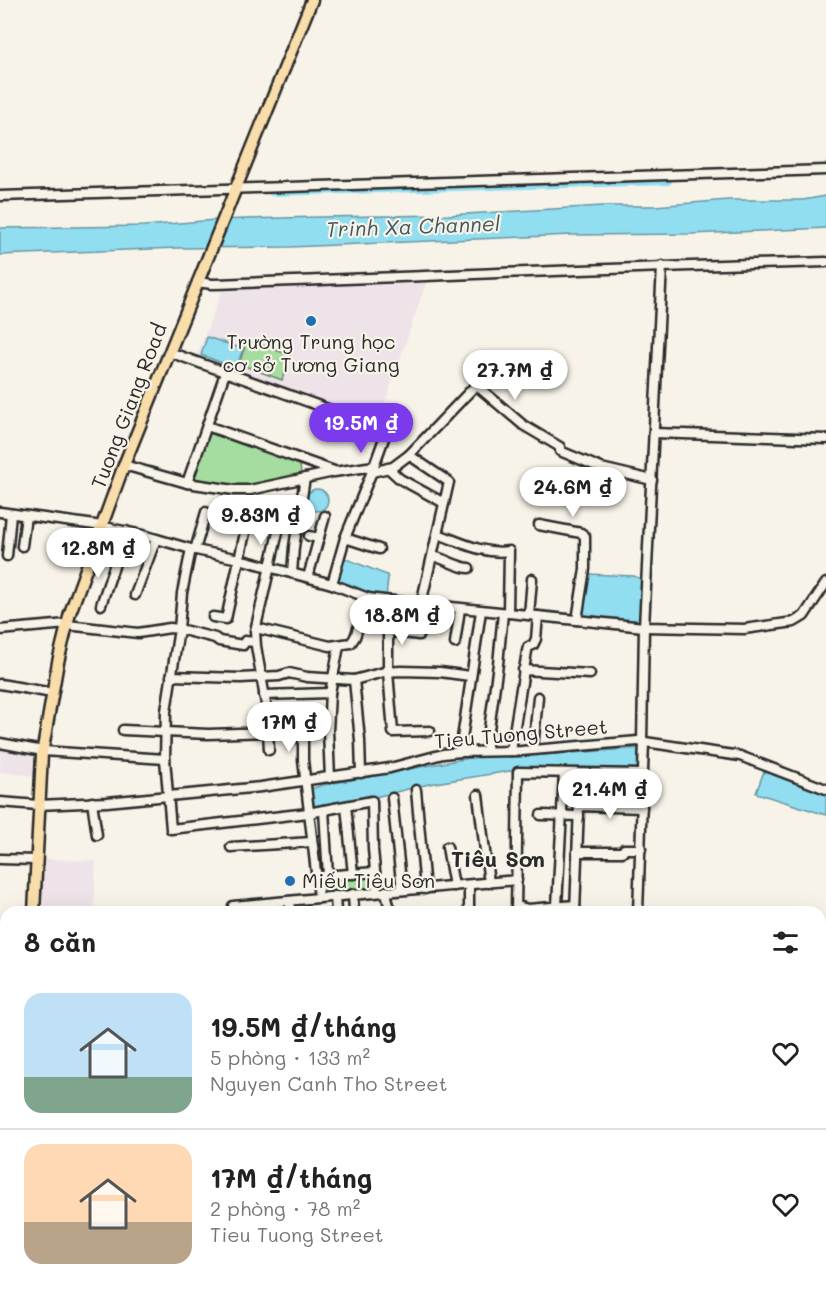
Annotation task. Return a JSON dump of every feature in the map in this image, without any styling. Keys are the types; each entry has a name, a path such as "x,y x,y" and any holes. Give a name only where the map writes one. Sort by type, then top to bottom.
{"main road":[{"name":"Tuong Giang Road","path":"34,906 42,751 67,625 124,465 312,0"}],"street":[{"path":"0,195 826,170"},
{"path":"197,282 212,284 662,266 826,262"},
{"path":"638,906 643,774 644,627 662,266"},
{"path":"169,352 387,430 345,538 332,584"},
{"path":"187,483 225,373"},
{"path":"124,465 187,483 250,490 334,472 388,468 409,455 476,385 523,425 560,447 560,451 601,468 652,480"},
{"path":"207,426 334,472"},
{"path":"654,433 826,439"},
{"path":"409,455 449,482 421,604"},
{"path":"388,468 400,479 444,503"},
{"path":"292,573 305,478"},
{"path":"0,512 126,531 332,584 368,598 644,627 744,629 794,622 804,616 826,584"},
{"path":"206,512 193,549 182,593 179,629 166,711 165,759 171,829 308,813 372,801 375,872 388,906"},
{"path":"7,556 11,514"},
{"path":"22,546 26,516"},
{"path":"308,578 325,516"},
{"path":"213,617 226,619 248,519"},
{"path":"539,525 581,533 585,536 585,569 577,620"},
{"path":"101,605 126,531"},
{"path":"269,750 264,695 255,642 256,628 278,532"},
{"path":"438,534 488,551 499,553 509,551 505,613 486,750"},
{"path":"309,536 318,538"},
{"path":"345,538 379,549"},
{"path":"135,595 156,539"},
{"path":"433,556 446,559 457,567 469,568"},
{"path":"512,751 528,646 533,645 536,639 532,579"},
{"path":"256,628 330,646 351,643 368,598"},
{"path":"392,601 388,631 388,672 393,732 430,730"},
{"path":"455,643 460,609"},
{"path":"460,752 481,611"},
{"path":"0,630 67,625 138,633 170,628 243,645 245,641 255,642"},
{"path":"388,631 419,635"},
{"path":"330,778 328,730 330,693 339,646"},
{"path":"523,670 590,674"},
{"path":"171,676 181,678 185,675 261,677 289,673 354,680 388,672 440,672 470,676"},
{"path":"354,680 361,773"},
{"path":"0,684 53,693"},
{"path":"264,695 330,693"},
{"path":"533,749 538,697"},
{"path":"303,723 302,754 319,898"},
{"path":"123,730 208,735 268,732"},
{"name":"Tieu Tuong Street","path":"0,802 38,805 168,796 307,782 390,768 460,752 512,751 617,742 643,742 740,756 826,789"},
{"path":"0,743 42,751 165,759"},
{"path":"517,906 518,772 643,774"},
{"path":"557,906 564,773"},
{"path":"416,789 424,889"},
{"path":"478,795 489,884"},
{"path":"392,798 402,890"},
{"path":"92,802 97,835"},
{"path":"346,806 353,874"},
{"path":"575,906 579,806 642,808"},
{"path":"324,810 328,876"},
{"path":"542,815 579,816"},
{"path":"231,847 312,842"},
{"path":"447,847 454,886"},
{"path":"577,852 623,852 624,849 640,849"},
{"path":"0,859 36,860"},
{"path":"316,876 375,872"},
{"path":"233,906 517,880"},
{"path":"469,885 469,906"},
{"path":"352,894 353,906"},
{"path":"334,896 335,906"},
{"path":"290,900 290,906"}],"shaded area":[{"name":"Trường Trung học cơ sở Tương Giang","path":"426,283 378,423 197,355 223,288"},
{"path":"0,744 35,751 33,776 0,772"},
{"path":"42,859 96,861 94,906 40,906"}],"green space":[{"path":"247,340 290,355 282,380 239,364"},
{"path":"210,433 294,460 300,465 301,474 263,484 231,485 203,481 193,476"},
{"path":"374,874 375,890 322,894 320,878"}],"water":[{"name":"Trinh Xa Channel","path":"826,196 826,228 0,255 0,228 144,226 215,220 448,215 603,206 655,206 728,200 803,200"},
{"path":"207,337 243,349 236,368 201,355"},
{"path":"317,489 325,492 328,500 325,508 317,511 309,508 306,500 309,492"},
{"path":"344,558 387,575 386,598 335,583"},
{"path":"588,574 634,576 641,579 640,623 583,617 581,615"},
{"path":"642,748 640,772 510,771 429,784 371,798 324,806 314,806 311,789 480,756 529,756"},
{"path":"764,771 826,794 826,815 756,793"}],"waterway":[{"path":"272,192 668,181"}],"place":[{"name":"Trường Trung học cơ sở Tương Giang","path":"311,321"},
{"name":"Miếu Tiêu Sơn","path":"290,881"}],"district":[{"name":"Tiêu Sơn","path":"498,859"}]}
